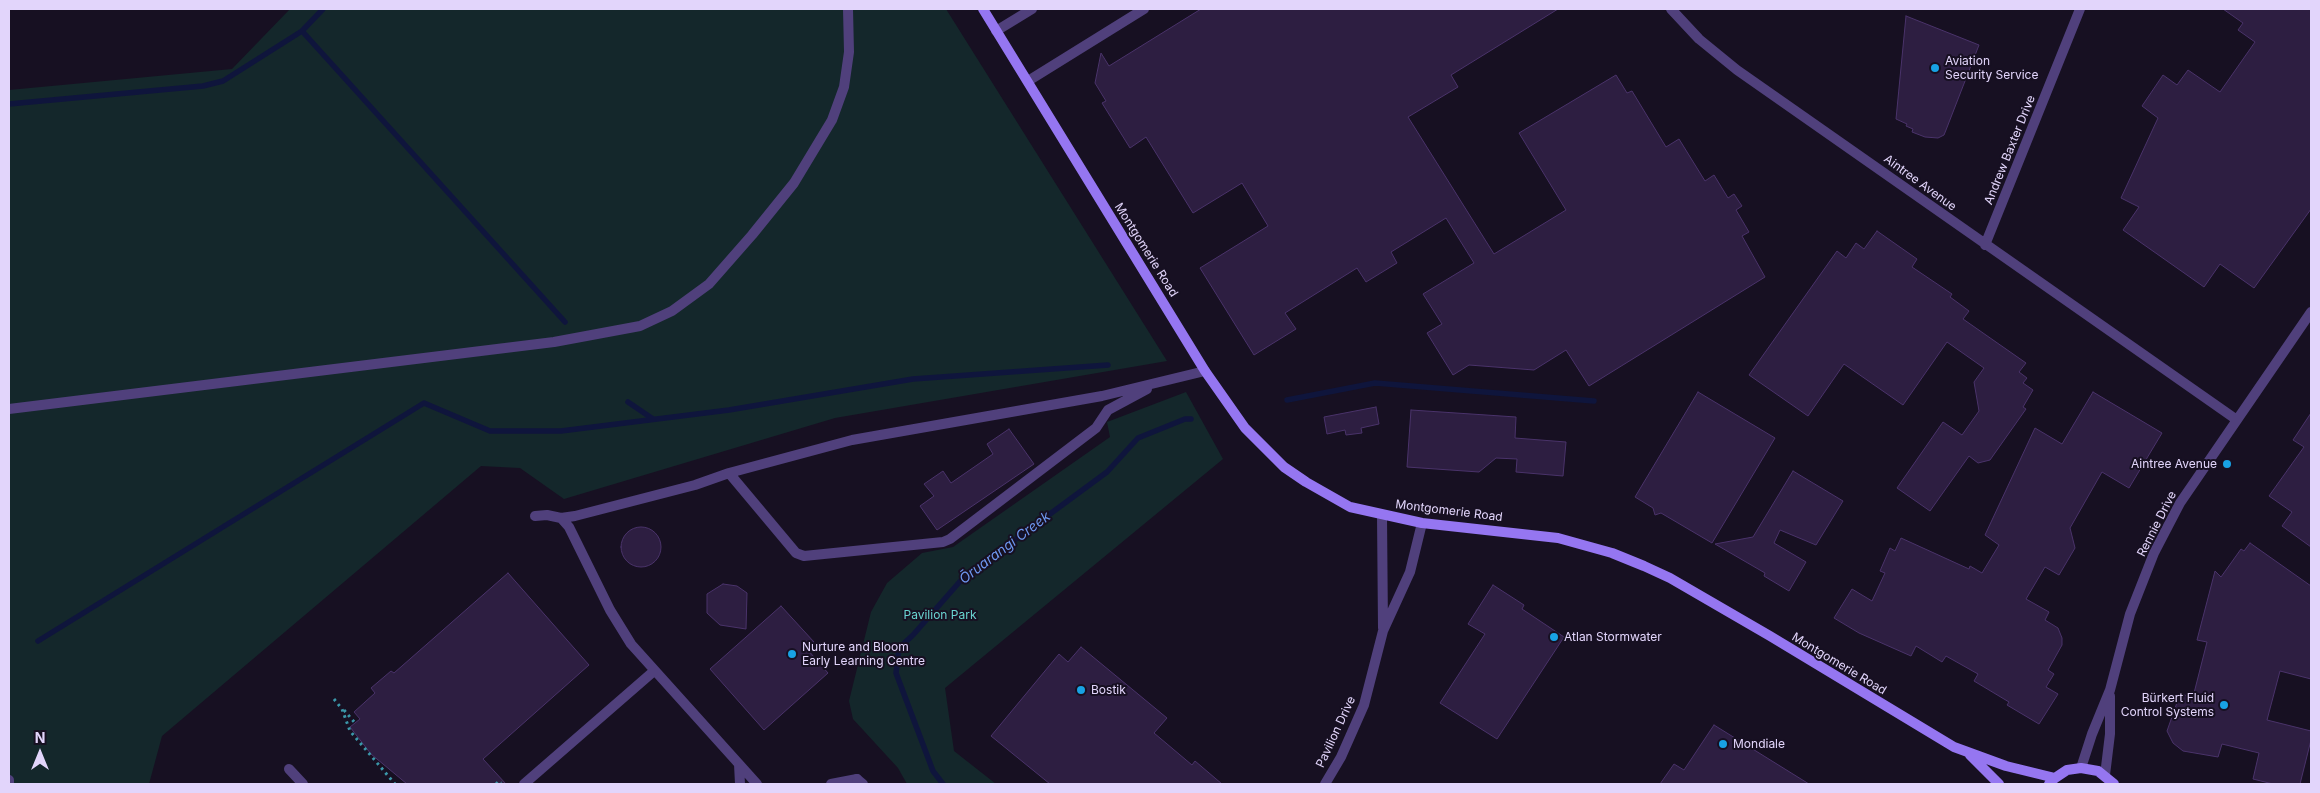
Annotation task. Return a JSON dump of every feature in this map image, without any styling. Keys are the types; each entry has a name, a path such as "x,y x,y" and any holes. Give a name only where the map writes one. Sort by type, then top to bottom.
{"street":[{"path":"9,409 554,342 640,326 672,312 709,284 752,235 794,183 832,120 844,87 849,52 848,9"},
{"name":"Montgomerie Road","path":"982,9 1205,371 1245,428 1284,467 1350,508 1422,523 1558,538 1612,553 1644,566 1687,588 1954,747 2052,781"},
{"path":"996,31 1032,9"},
{"path":"1028,81 1144,9"},
{"name":"Aintree Avenue","path":"1671,9 1699,39 1736,70 2237,420"},
{"name":"Andrew Baxter Drive","path":"1986,246 2080,9"},
{"name":"Rennie Drive","path":"2081,768 2092,734 2110,690 2130,614 2154,553 2180,503 2311,312"},
{"path":"535,516 547,515 561,518 575,516 695,485 728,473 852,440 1102,396 1205,371"},
{"path":"728,473 796,553 804,556 943,542 950,539 1096,428 1108,410 1162,382"},
{"name":"Pavilion Drive","path":"1382,516 1384,631"},
{"path":"561,518 569,527 623,633 654,671 757,784"},
{"name":"Pavilion Drive","path":"1325,784 1341,757 1364,705 1384,631 1410,572 1422,523"},
{"path":"524,784 654,671"},
{"name":"Rennie Drive","path":"2105,775 2110,734 2110,690"},
{"name":"Montgomerie Road","path":"1967,753 1999,784"},
{"path":"739,764 740,784"},
{"path":"2052,781 2067,770 2090,768 2105,775 2114,784"},
{"path":"289,769 303,784"},
{"path":"830,784 860,782"}],"path":[{"path":"334,700 355,723"},
{"path":"342,709 350,731 395,784"},
{"path":"496,784 499,781 501,783"}],"green space":[{"path":"290,9 946,9 1167,361 835,418 564,499 520,468 481,466 162,736 149,784 9,784 9,90 232,69"},
{"name":"Pavilion Park","path":"1186,392 1223,459 945,688 954,751 996,784 907,784 898,768 853,719 849,701 871,612 887,583 922,553 953,547 1110,437 1107,422"}],"building":[{"path":"1201,9 1558,9 1451,75 1458,87 1408,117 1494,254 1566,210 1519,133 1616,75 1627,93 1632,91 1666,147 1679,139 1705,181 1714,175 1728,198 1734,194 1742,206 1736,210 1749,232 1742,236 1765,277 1589,386 1566,350 1534,370 1469,365 1453,375 1427,333 1442,324 1423,294 1474,263 1446,218 1391,252 1397,263 1366,282 1357,268 1285,313 1296,329 1254,355 1200,268 1268,226 1242,183 1193,213 1146,137 1130,148 1102,103 1106,101 1095,83 1101,53 1109,66"},
{"path":"2223,9 2311,9 2311,209 2254,288 2220,264 2204,287 2123,230 2139,207 2121,198 2158,118 2142,106 2163,75 2177,85 2188,70 2220,92 2255,42 2238,30 2243,23"},
{"name":"Aviation Security Service","path":"1906,16 1979,45 1944,135 1938,138 1925,137 1912,132 1913,129 1906,126 1907,124 1896,119"},
{"path":"1877,231 1917,259 1912,267 1952,294 1950,297 1969,311 1963,319 2026,363 2019,372 2027,378 2023,383 2033,390 2023,407 2026,409 1990,460 1978,463 1969,456 1930,511 1897,488 1943,422 1962,435 1979,411 1974,382 1984,368 1947,342 1903,405 1844,364 1808,416 1749,375 1837,251 1846,258 1856,243 1864,249"},
{"path":"1698,392 1775,438 1712,543 1661,513 1655,515 1653,508 1635,497"},
{"path":"2093,392 2162,433 2129,488 2102,472 2070,528 2075,548 2059,575 2045,567 2026,599 2049,612 2045,620 2058,628 2062,638 2062,645 2048,670 2054,674 2046,687 2058,694 2039,724 2007,705 2009,702 1974,681 1978,674 1946,656 1942,662 1916,646 1911,656 1859,633 1834,618 1852,589 1872,601 1885,573 1880,571 1890,548 1895,551 1901,538 1969,569 1970,566 1982,573 1999,545 1985,535 2035,428 2062,444"},
{"path":"1376,407 1379,424 1361,428 1362,433 1346,435 1345,430 1327,434 1324,417"},
{"path":"1411,410 1516,417 1515,438 1566,442 1563,476 1516,472 1517,459 1496,458 1479,472 1407,467"},
{"path":"2311,413 2311,547 2282,526 2292,512 2269,496 2304,447 2293,440"},
{"path":"1009,429 1034,464 937,530 920,506 934,496 924,484 943,471 951,483 993,454 987,444"},
{"path":"1793,471 1843,501 1816,545 1780,530 1774,543 1806,562 1789,591 1764,576 1765,573 1715,544 1753,537"},
{"path":"645,527 652,530 658,536 661,547 660,555 652,564 645,567 637,567 630,564 622,555 621,543 624,536 633,528"},
{"path":"2250,543 2311,586 2311,679 2280,671 2267,720 2311,731 2311,740 2300,784 2273,784 2253,779 2259,753 2222,744 2218,757 2183,751 2173,743 2167,731 2180,694 2193,697 2207,642 2197,640 2215,571 2221,577 2241,549 2244,551"},
{"path":"508,573 589,665 483,759 506,784 407,784 371,754 350,727 360,719 354,712 375,693 371,688 391,671 394,673"},
{"path":"723,584 737,586 747,593 746,629 720,625 707,613 707,594"},
{"path":"1493,585 1524,605 1522,609 1564,637 1497,739 1440,703 1485,634 1468,624"},
{"path":"781,606 814,642 807,649 828,673 764,730 710,669"},
{"name":"Bostik","path":"1081,647 1167,718 1154,733 1192,765 1195,761 1222,784 1050,784 991,736 1059,654 1068,662"},
{"name":"Mondiale","path":"1714,725 1809,784 1660,784 1674,764 1684,770"}],"waterway":[{"path":"9,104 203,86 223,81 302,31 323,9"},
{"path":"302,31 565,322"},
{"path":"38,641 424,403 490,431 561,431 729,410 913,379 1108,365"},
{"path":"1287,400 1375,383 1594,401"},
{"path":"628,402 653,419"},
{"name":"Ōruarangi Creek","path":"943,784 933,771 896,673 899,648 913,635 963,578 1107,472 1138,438 1185,419 1191,419"}],"place":[{"name":"Aviation Security Service","path":"1935,68"},
{"name":"Aintree Avenue","path":"2227,464"},
{"name":"Atlan Stormwater","path":"1554,637"},
{"name":"Nurture and Bloom Early Learning Centre","path":"792,654"},
{"name":"Bostik","path":"1081,690"},
{"name":"Bürkert Fluid Control Systems","path":"2224,705"},
{"name":"Mondiale","path":"1723,744"}]}
